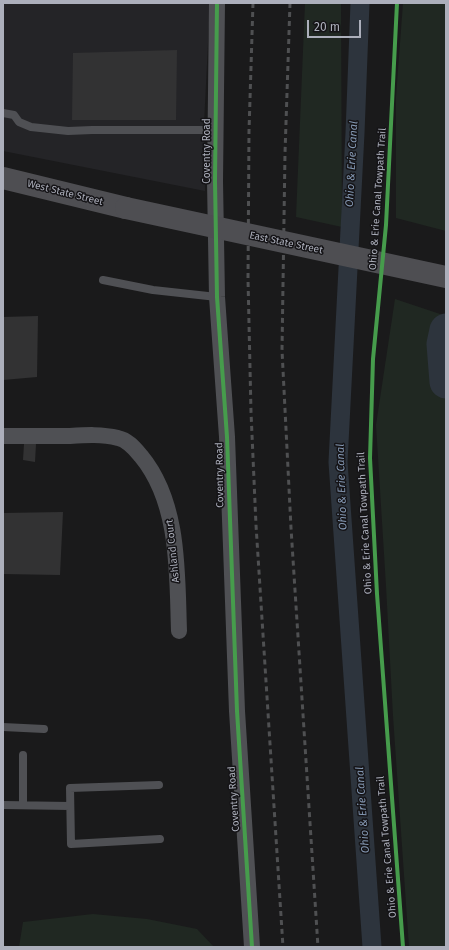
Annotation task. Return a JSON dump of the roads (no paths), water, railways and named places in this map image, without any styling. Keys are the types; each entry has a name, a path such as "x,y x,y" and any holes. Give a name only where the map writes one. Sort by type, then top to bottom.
{"main road":[{"name":"West State Street","path":"3,178 126,208"},
{"name":"East State Street","path":"126,208 446,277"}],"street":[{"name":"Coventry Road","path":"217,3 215,130 217,297 227,437 237,711 252,947"},
{"name":"Ashland Court","path":"3,436 99,435 125,440 136,450 158,482 165,498 171,521 177,577 179,631"}],"lane":[{"path":"3,113 14,115 19,122 31,127 68,131 215,130"},
{"path":"103,280 153,290 217,297"},
{"path":"3,727 44,729"},
{"path":"23,755 23,805"},
{"path":"159,785 70,788 70,806 71,844 160,838"},
{"path":"3,805 70,806"}],"waterway":[{"name":"Ohio & Erie Canal","path":"360,3 355,133 338,462 372,947"},
{"path":"446,330 443,344 446,382"}],"railway":[{"path":"253,3 249,131 248,279 251,412 256,525 283,947"},
{"path":"290,3 285,153 282,350 291,528 318,947"}]}
